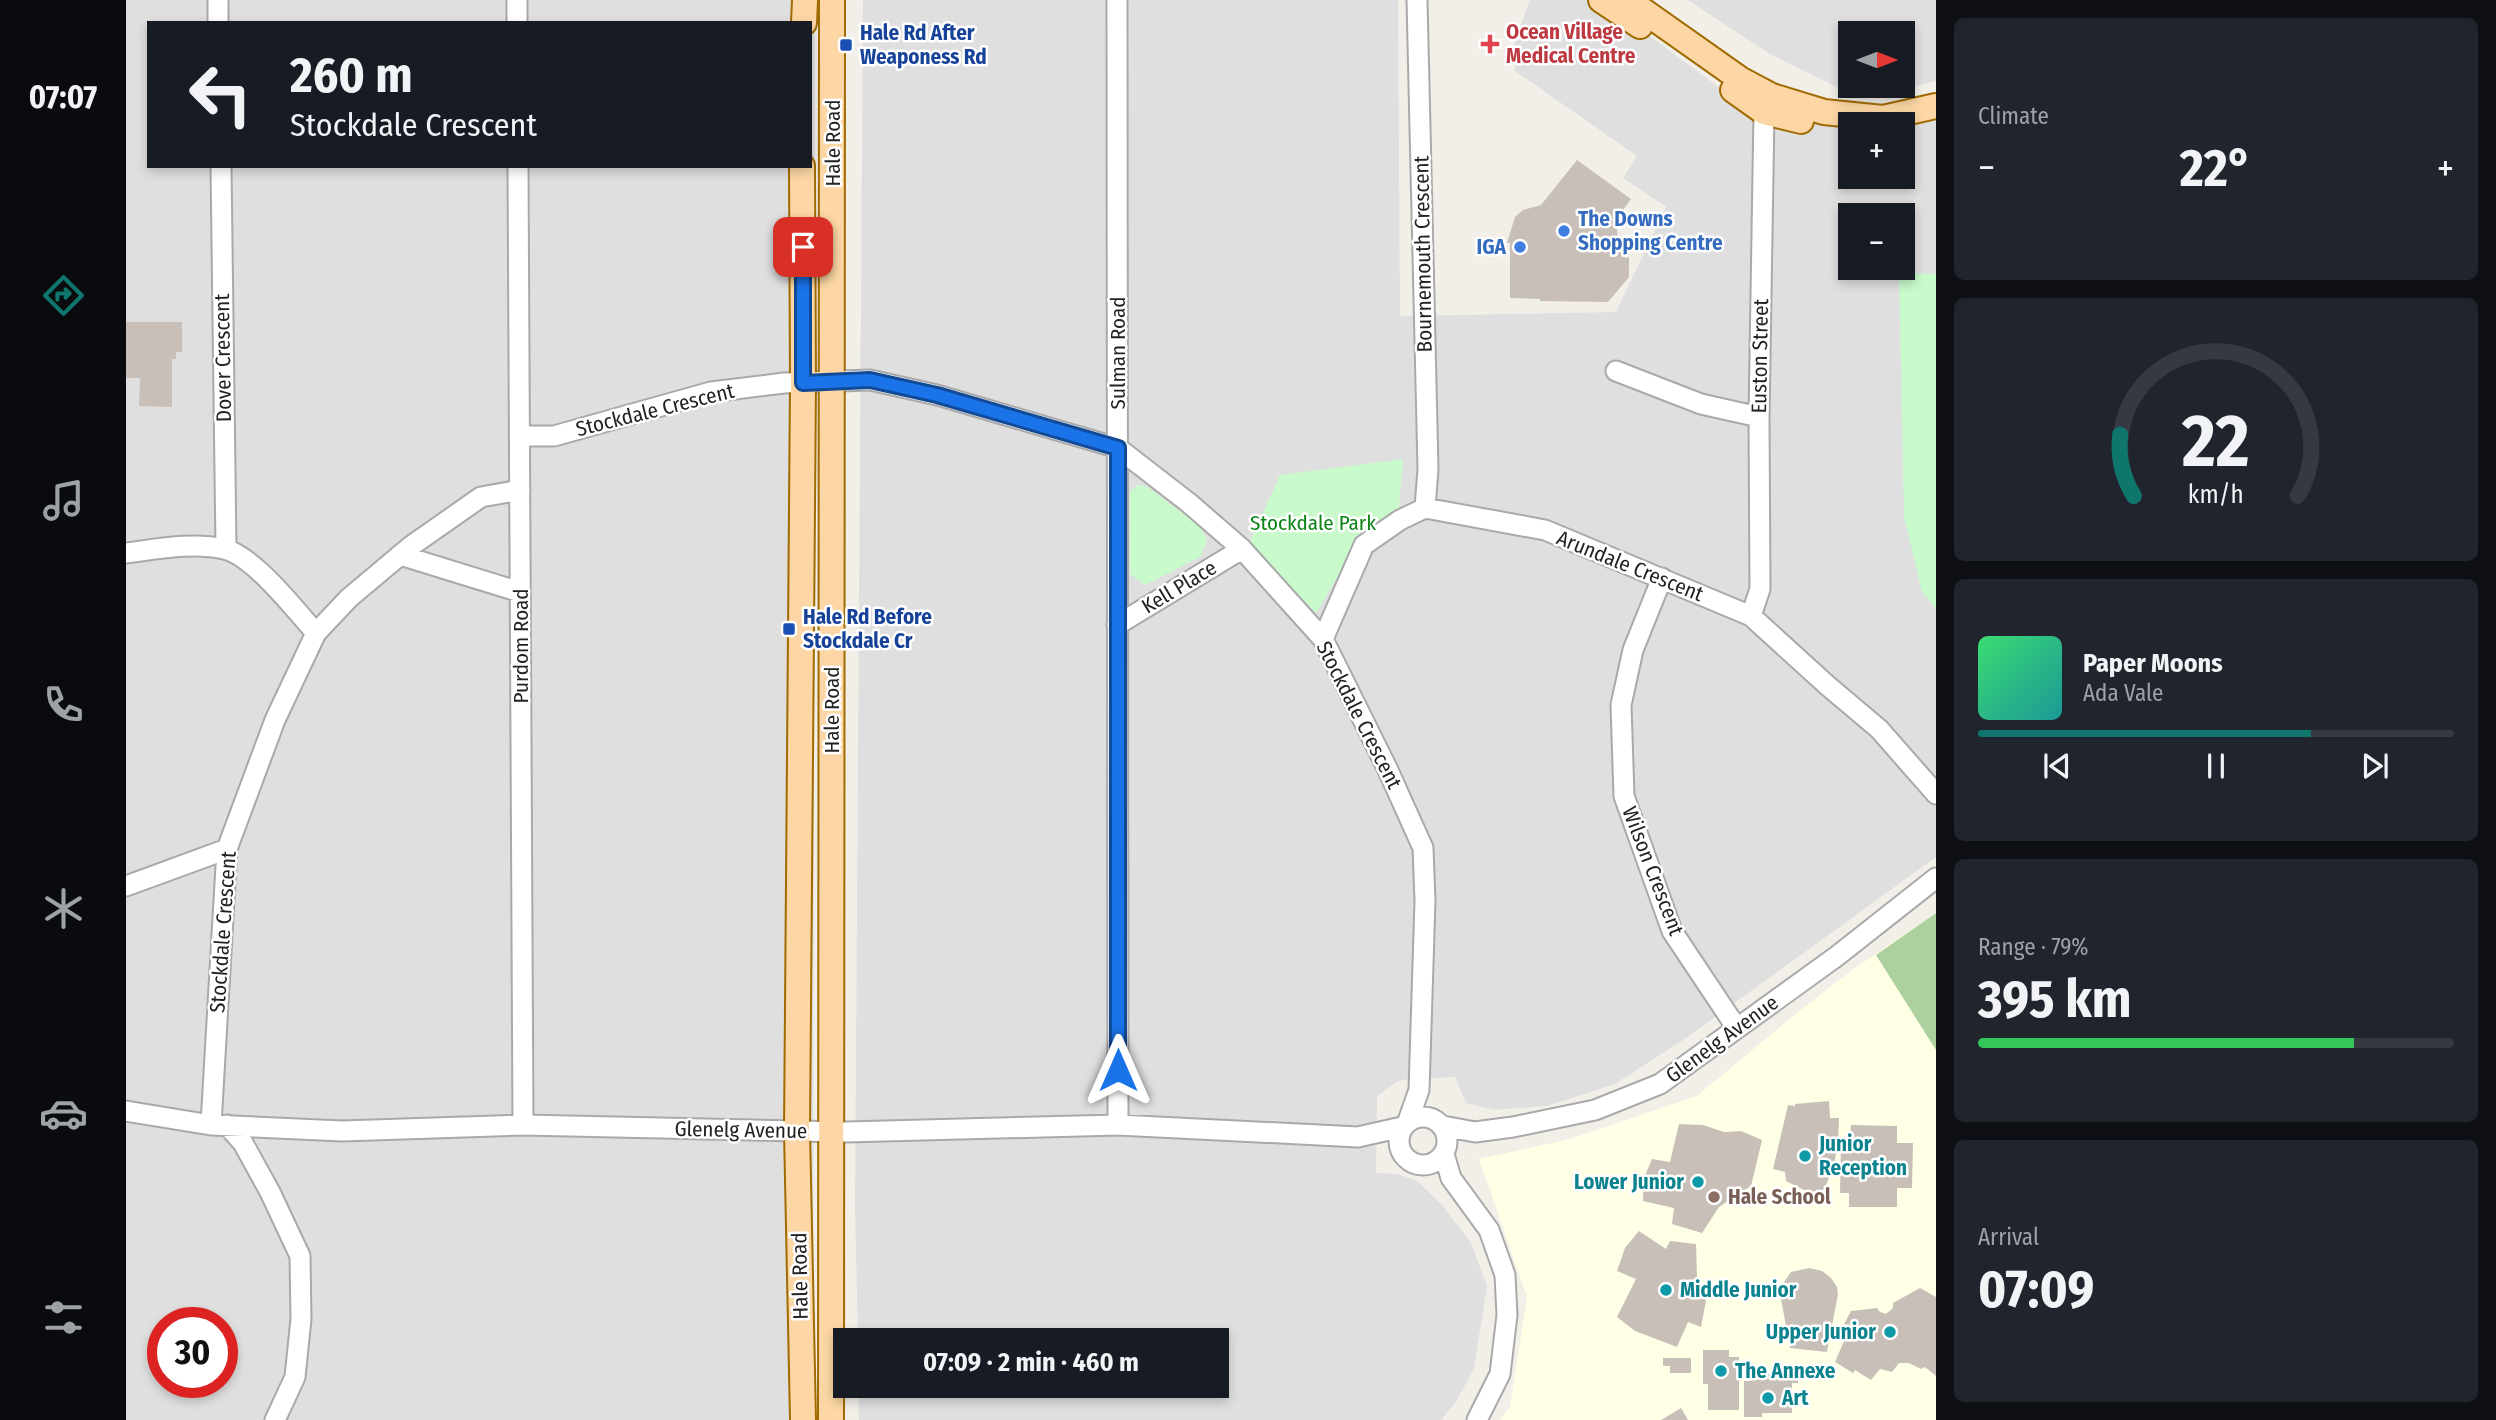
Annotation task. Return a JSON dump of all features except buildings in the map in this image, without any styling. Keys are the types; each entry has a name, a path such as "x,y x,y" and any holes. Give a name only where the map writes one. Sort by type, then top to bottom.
{"main road":[{"path":"804,21 805,0"},
{"name":"Hale Road","path":"831,1420 832,0"},
{"path":"1601,0 1768,104 1822,126 1838,128"},
{"path":"1628,0 1740,79 1768,104 1883,118 1936,106"},
{"path":"1915,125 1936,121"},
{"name":"Hale Road","path":"802,168 803,383 797,1131 803,1420"}],"street":[{"path":"218,0 218,21"},
{"path":"517,0 517,21"},
{"name":"Sulman Road","path":"1117,0 1118,1125"},
{"name":"Bournemouth Crescent","path":"1417,0 1428,469 1425,508"},
{"name":"Euston Street","path":"1751,616 1759,589 1759,417 1768,104"},
{"name":"Dover Crescent","path":"221,168 226,549"},
{"name":"Purdom Road","path":"518,168 523,1125"},
{"path":"1616,371 1701,404 1759,417"},
{"name":"Stockdale Crescent","path":"520,436 554,436 711,393 803,383 870,380 937,395 1118,448 1189,503 1242,549 1323,639 1423,848 1425,901 1419,1090 1405,1124"},
{"name":"Stockdale Crescent","path":"219,1125 227,849 275,720 316,633 349,598 400,555 481,497 520,490"},
{"path":"1323,639 1364,545 1400,520 1425,508"},
{"name":"Arundale Crescent","path":"1425,508 1545,530 1751,616 1880,729 1936,794"},
{"path":"126,553 175,546 226,549 252,564 316,633"},
{"name":"Kell Place","path":"1117,625 1242,549"},
{"path":"400,555 520,592"},
{"name":"Wilson Crescent","path":"1662,579 1633,650 1621,705 1624,796 1672,932 1736,1027"},
{"path":"126,886 227,849"},
{"name":"Glenelg Avenue","path":"1358,1137 1405,1124 1419,1117 1475,1132 1513,1127 1595,1110 1660,1084 1837,956 1936,878"},
{"name":"Stockdale Crescent","path":"1419,1090 1435,1122"},
{"name":"Glenelg Avenue","path":"126,1111 219,1125 342,1131 523,1125 831,1132 1118,1125 1358,1137 1402,1153 1413,1163 1424,1166 1437,1160 1444,1152 1475,1132"},
{"path":"1435,1122 1447,1135 1444,1152 1451,1178 1489,1230 1505,1275 1507,1315 1500,1374 1477,1420"},
{"path":"1402,1153 1399,1138 1405,1124"},
{"path":"219,1125 243,1143 300,1256 301,1318 295,1377 275,1420"},
{"path":"1424,1166 1451,1178"}],"shaded area":[{"path":"126,0 815,0 813,1420 126,1420"},
{"path":"863,0 1398,0 1400,316 1616,312 1666,207 1623,178 1637,156 1515,71 1515,41 1530,0 1601,0 1747,108 1838,124 1838,189 1915,189 1915,125 1936,119 1936,857 1686,1038 1615,1084 1547,1106 1494,1110 1466,1103 1455,1077 1400,1080 1377,1096 1376,1173 1398,1174 1417,1181 1442,1205 1471,1243 1487,1286 1474,1368 1456,1402 1441,1420 859,1420 858,1398 1229,1398 1229,1328 858,1328 855,1208"},
{"path":"1688,0 1936,0 1936,81 1915,86 1915,21 1838,21 1838,88 1770,54"},
{"name":"Hale School","path":"1936,913 1936,1420 1500,1420 1510,1407 1527,1297 1479,1159 1570,1139 1697,1096 1855,968"}],"green space":[{"path":"1915,273 1936,274 1936,608 1922,592 1904,516 1899,280 1915,280"},
{"name":"Stockdale Park","path":"1403,459 1399,508 1358,543 1316,613 1249,544 1280,475"},
{"path":"1138,484 1149,488 1201,527 1207,541 1200,557 1145,585 1130,574 1130,492"},
{"path":"1936,913 1936,1050 1876,955"}],"place":[{"name":"Ocean Village Medical Centre","path":"1490,44"},
{"name":"Hale Rd After Weaponess Rd","path":"846,45"},
{"name":"The Downs Shopping Centre","path":"1564,231"},
{"name":"IGA","path":"1520,247"},
{"name":"Hale Rd Before Stockdale Cr","path":"789,629"},
{"name":"Junior Reception","path":"1805,1156"},
{"name":"Lower Junior","path":"1698,1182"},
{"name":"Hale School","path":"1714,1197"},
{"name":"Middle Junior","path":"1666,1290"},
{"name":"Upper Junior","path":"1890,1332"},
{"name":"The Annexe","path":"1721,1371"},
{"name":"Art","path":"1768,1398"}],"route":[{"path":"803,247 803,383 870,380 937,395 1118,448 1118,1070"}]}
